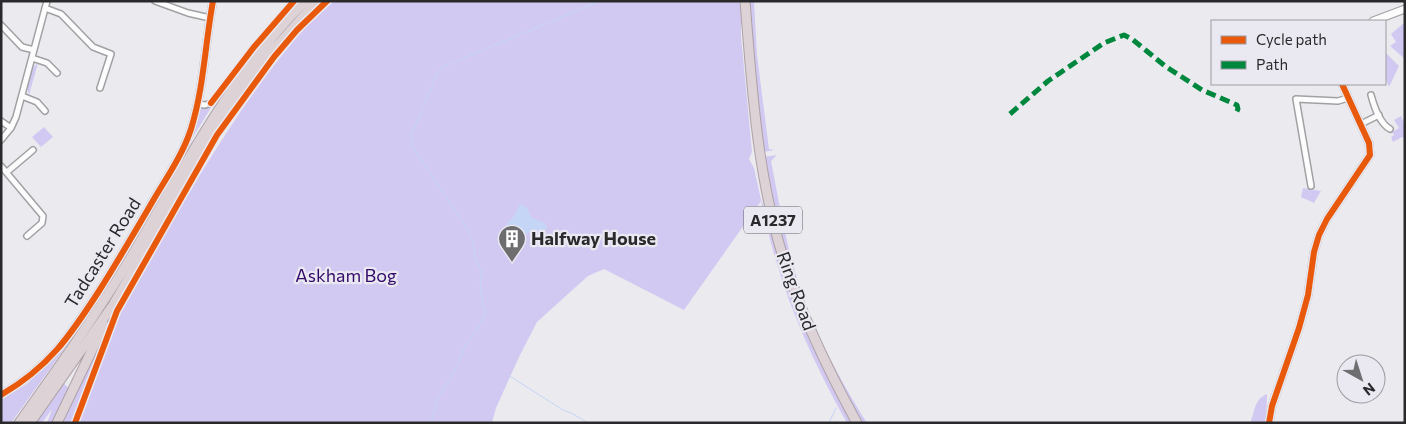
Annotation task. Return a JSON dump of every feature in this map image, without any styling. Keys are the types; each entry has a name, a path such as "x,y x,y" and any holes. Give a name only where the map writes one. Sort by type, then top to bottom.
{"highway":[{"path":"19,423 95,315 222,103 263,48 304,1"},
{"path":"30,423 113,304 226,112 268,56 317,1"},
{"name":"Ring Road","path":"745,1 752,91 760,156 771,214 794,292 835,384 857,423"},
{"path":"57,423 113,304"}],"street":[{"path":"1,140 11,128 16,117 47,1"},
{"path":"155,1 210,18"},
{"name":"Tadcaster Road","path":"1,395 40,368 61,346 78,324 120,258 178,157 189,136 197,104 213,1"},
{"path":"197,104 211,103 254,47 294,1"},
{"path":"45,8 57,11 92,46 117,56"},
{"path":"1376,20 1405,9"},
{"path":"1,25 22,47 34,50"},
{"path":"100,88 111,54"},
{"path":"32,58 47,63 57,74"},
{"path":"1269,423 1272,406 1300,328 1319,235 1327,218 1370,155 1369,143 1342,85"},
{"path":"1371,95 1378,115 1386,127 1390,129"},
{"path":"22,96 38,102 45,111"},
{"path":"1311,186 1296,99 1338,101 1348,98"},
{"path":"1361,124 1378,115"},
{"path":"1,122 11,128"},
{"path":"7,172 33,150"},
{"path":"1,166 43,216 42,223 27,236"}],"green space":[{"name":"Askham Bog","path":"334,1 739,1 752,152 749,159 754,168 761,200 766,210 779,253 854,423 847,423 806,342 776,260 761,201 684,310 604,269 588,276 537,322 496,408 492,423 60,423 115,311 115,315 123,308 203,169 225,135 271,69 296,38"},
{"path":"749,1 754,1 757,55 769,149 775,150 763,152 753,67"},
{"path":"1405,22 1405,59 1390,46 1396,42 1391,34"},
{"path":"1386,53 1399,66 1389,87 1386,80"},
{"path":"38,63 29,95 29,77"},
{"path":"214,103 193,137 190,136 199,109"},
{"path":"1401,116 1405,125 1405,139 1402,137 1393,142 1391,137 1394,135 1392,132 1399,128 1394,120"},
{"path":"44,127 53,137 41,147 32,137"},
{"path":"777,155 771,161 787,241 800,288 825,348 867,423 862,423 840,384 811,323 795,281 781,234 763,157"},
{"path":"1303,188 1321,191 1314,203 1301,197"},
{"path":"70,341 11,423 1,423 1,400 27,384"},
{"path":"62,382 69,388 54,423 47,423 52,409 42,423 33,423"},
{"path":"1267,394 1266,423 1250,423 1257,402"}],"water":[{"path":"520,204 526,207 532,218 545,223 547,227 544,231 526,234 515,245 511,240 506,224 514,216"}],"waterway":[{"path":"431,423 438,398 453,374 466,344 477,330 486,312 483,306 480,283 482,273 475,258 473,242 465,225 412,146 411,135 438,72 445,66 600,1"},
{"path":"508,375 563,410 588,423"},
{"path":"829,423 836,408"}],"marked path":[{"path":"1010,114 1048,81 1104,43 1124,35 1132,39 1165,66 1202,90 1237,105 1238,109 1235,115"}],"cycle path":[{"path":"1,395 45,362 68,336 106,280 179,156 188,138 195,113 202,81 213,1"},
{"path":"211,103 254,47 294,1"},
{"path":"75,423 117,311 217,135 274,57 297,30 327,1"},
{"path":"1269,423 1272,406 1299,328 1308,295 1314,252 1319,235 1327,219 1370,155 1369,143 1342,85"}],"place":[{"name":"Halfway House","path":"512,263"}]}
